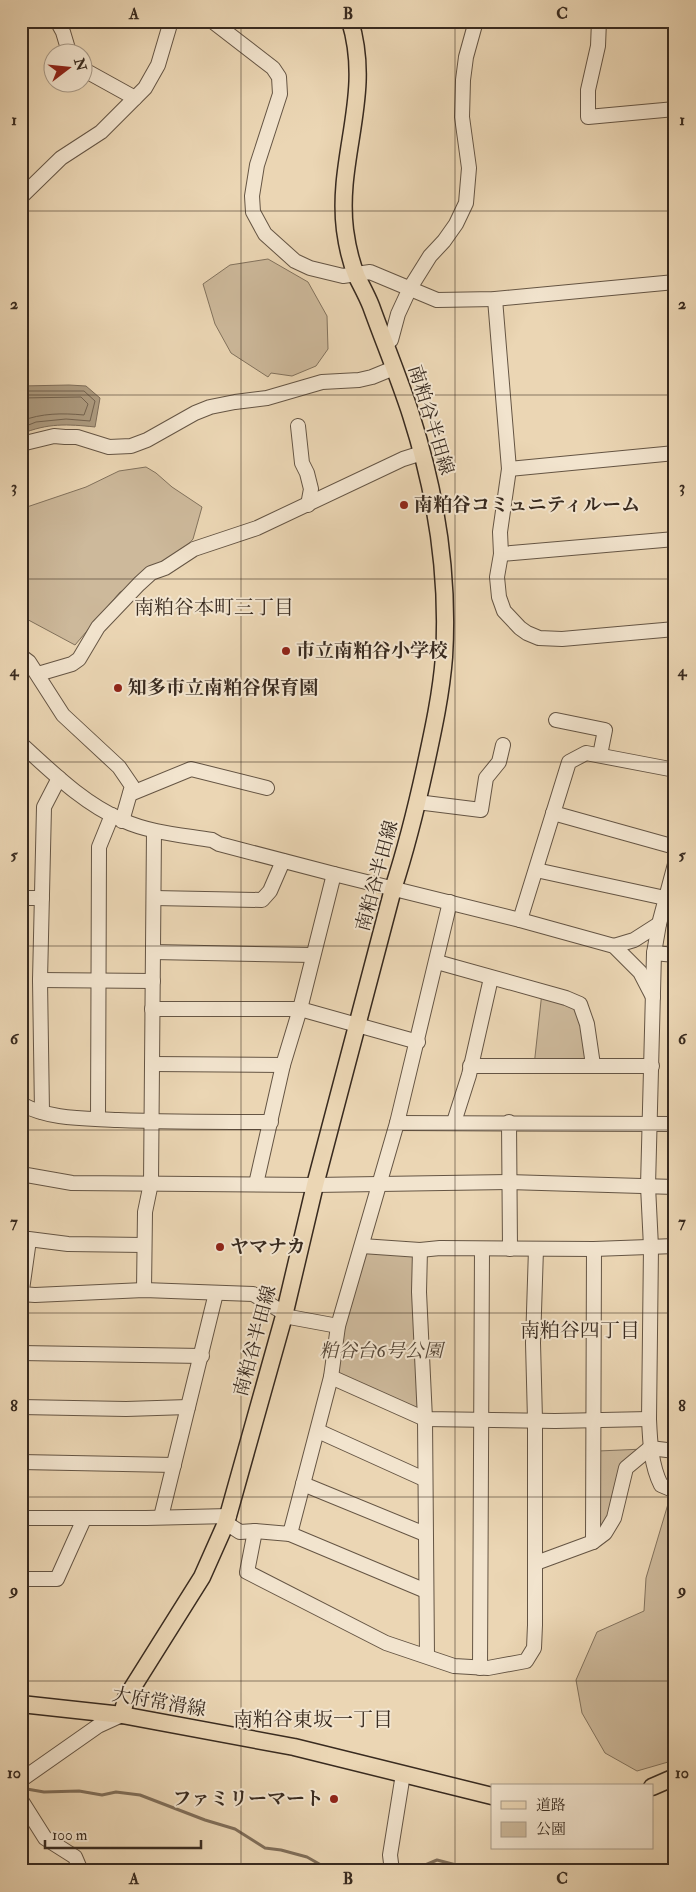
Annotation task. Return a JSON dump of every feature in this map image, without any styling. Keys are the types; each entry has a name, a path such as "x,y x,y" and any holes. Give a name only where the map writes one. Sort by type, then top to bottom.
{"main road":[{"name":"南粕谷半田線","path":"122,1715 126,1698 202,1577 228,1519 284,1314 315,1185 393,889 418,802 437,715 444,657 444,626 439,537 431,485 394,368 369,302 356,275 346,233 343,210 346,172 358,86 355,48 350,21"},
{"name":"大府常滑線","path":"21,1704 122,1715 294,1747 491,1796"},
{"path":"654,1786 675,1777"}],"street":[{"path":"57,21 66,42"},
{"path":"21,197 61,158 102,132 145,88 155,71 170,21"},
{"path":"212,21 273,68 279,77 280,94 253,181 253,212 265,234 302,264 322,272 343,276 370,272 437,300 495,299 675,282"},
{"path":"385,344 390,340 398,314 410,288 430,256 456,224 466,203 469,168 462,117 463,80 466,57 476,21"},
{"path":"598,21 598,46 588,90 588,117 675,109"},
{"path":"92,74 135,98"},
{"path":"495,299 509,469 500,532 501,554 497,583 504,611 520,628 534,636 562,640 675,629"},
{"path":"21,444 54,436 65,436 109,447 131,446 147,440 195,413 210,407 267,398 322,382 359,380 394,368"},
{"path":"298,426 302,462 307,473 310,489 308,505"},
{"path":"38,674 72,664 79,660 98,627 139,584 194,549 240,535 308,505 403,459 422,453"},
{"path":"509,469 675,453"},
{"path":"501,554 675,538"},
{"path":"21,656 29,662 38,674 63,715 119,767 132,786 130,794 99,847 98,1119"},
{"path":"556,720 605,730 600,755"},
{"path":"21,744 82,796 117,818 154,831 212,840 219,844 283,861 450,902 614,946 640,972 653,997"},
{"path":"418,802 481,810 486,778 499,762 503,745"},
{"path":"520,920 569,762 586,753 675,770"},
{"path":"130,794 191,769 267,788"},
{"path":"42,1112 40,980 44,807 59,778"},
{"path":"553,813 675,847"},
{"path":"144,1290 145,1212 151,1183 154,831"},
{"path":"154,898 262,900 270,891 283,861"},
{"path":"675,864 658,924 654,953 648,1186 651,1247 648,1419 650,1448 657,1477 661,1485 675,1491"},
{"path":"536,870 666,898"},
{"path":"256,1184 284,1065 334,874"},
{"path":"21,898 42,898"},
{"path":"290,1534 331,1377 338,1326 397,1123 418,1042 450,902"},
{"path":"614,946 634,940 658,924"},
{"path":"153,952 314,956"},
{"path":"654,953 675,955"},
{"path":"437,962 566,998 580,1004 587,1024 592,1065"},
{"path":"454,1122 470,1066 491,978"},
{"path":"40,980 153,981"},
{"path":"152,1009 300,1009 418,1042"},
{"path":"152,1064 284,1065"},
{"path":"470,1066 652,1066"},
{"path":"21,1104 53,1116 152,1122 271,1122"},
{"path":"509,1122 510,1249"},
{"path":"397,1123 675,1124"},
{"path":"21,1174 72,1183 315,1185 508,1182 675,1187"},
{"path":"144,1245 68,1244 25,1240 21,1295 144,1290 253,1294 284,1314 338,1326"},
{"path":"362,1246 420,1250 440,1248 482,1250 594,1249 675,1246"},
{"path":"256,1531 247,1572 386,1643 454,1666 488,1668 526,1661 534,1648 536,1564 535,1420 532,1343 536,1249"},
{"path":"593,1542 594,1249"},
{"path":"420,1250 419,1292 425,1418 424,1479 427,1656"},
{"path":"480,1668 482,1250"},
{"path":"161,1517 216,1293"},
{"path":"21,1353 202,1356"},
{"path":"331,1377 425,1418 535,1420 648,1419"},
{"path":"21,1407 126,1409 188,1407"},
{"path":"318,1431 424,1479"},
{"path":"536,1564 593,1542 605,1533 614,1518 626,1468 650,1448 675,1451"},
{"path":"21,1462 174,1465"},
{"path":"303,1484 425,1534"},
{"path":"21,1518 161,1517 228,1519 240,1532 256,1531 290,1534 426,1591"},
{"path":"21,1579 57,1579 84,1519"},
{"path":"21,1780 98,1726 122,1715"},
{"path":"392,1871 390,1855 403,1774"},
{"path":"21,1800 44,1838 75,1857 81,1871"}],"green space":[{"path":"268,259 308,282 327,316 328,349 316,366 292,376 271,373 268,377 231,353 215,324 203,284 230,265"},
{"path":"146,467 202,507 193,539 168,568 120,592 75,645 21,616 21,509 86,487 119,471"},
{"path":"542,992 580,1004 593,1065 534,1066"},
{"name":"粕谷台6号公園","path":"362,1246 420,1250 425,1419 331,1377"},
{"path":"644,1449 610,1515 602,1528 598,1529 598,1451"},
{"path":"668,1504 675,1507 675,1760 637,1771 605,1753 582,1713 576,1680 597,1632 644,1611 646,1578"}],"water":[{"path":"21,386 86,386 100,398 95,427 58,425 31,430 21,434"}],"waterway":[{"path":"21,1788 44,1792 79,1791 102,1795 116,1792 140,1795 205,1820 235,1829 265,1848 307,1857 328,1869 344,1871"},
{"path":"411,1871 437,1860 464,1867 503,1871"}],"place":[{"name":"南粕谷コミュニティルーム","path":"404,505"},
{"name":"市立南粕谷小学校","path":"286,651"},
{"name":"知多市立南粕谷保育園","path":"118,688"},
{"name":"ヤマナカ","path":"220,1247"},
{"name":"ファミリーマート","path":"334,1799"}],"district":[{"name":"南粕谷本町三丁目","path":"214,607"},
{"name":"南粕谷四丁目","path":"580,1330"},
{"name":"南粕谷東坂一丁目","path":"313,1719"}]}
